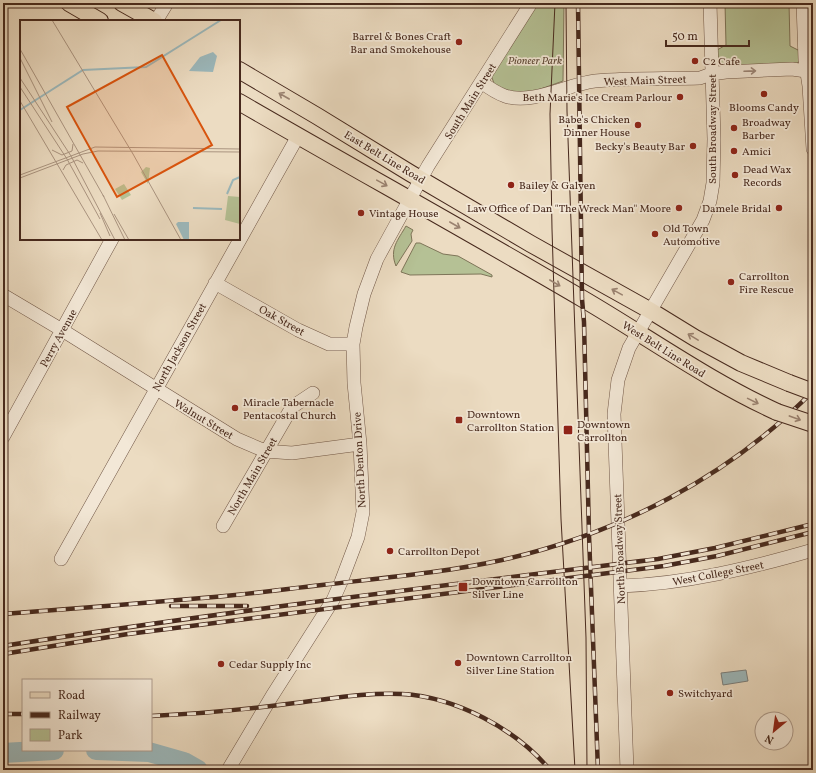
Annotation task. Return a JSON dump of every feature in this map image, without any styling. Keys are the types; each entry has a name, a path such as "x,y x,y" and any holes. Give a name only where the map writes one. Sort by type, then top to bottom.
{"main road":[{"path":"69,3 98,20"},
{"path":"122,3 153,20"},
{"name":"East Belt Line Road","path":"240,71 531,244 651,311"},
{"path":"240,103 409,199"},
{"name":"West Belt Line Road","path":"409,199 638,332 729,389 778,412 813,424"},
{"path":"651,311 695,338 741,363 813,392"}],"street":[{"path":"156,20 166,3"},
{"name":"South Main Street","path":"409,199 531,3"},
{"name":"South Broadway Street","path":"638,332 702,220 710,201 713,184 714,139 710,3"},
{"path":"803,3 805,60 810,72 813,149"},
{"name":"West Main Street","path":"482,82 493,90 507,96 522,98 536,96 594,81 700,78 726,72 777,70 810,72"},
{"name":"North Jackson Street","path":"240,239 298,136"},
{"name":"North Denton Drive","path":"228,770 272,696 333,600 358,537 363,512 360,444 354,383 353,344 363,301 377,258 409,199"},
{"name":"Perry Avenue","path":"3,437 111,240"},
{"name":"North Jackson Street","path":"61,559 239,240"},
{"name":"Oak Street","path":"215,283 298,330 329,344 353,344"},
{"name":"Walnut Street","path":"3,295 237,439 266,451 292,453 360,444"},
{"name":"North Broadway Street","path":"627,770 614,414 618,380 621,369 629,348 638,332"},
{"name":"North Main Street","path":"223,526 292,407 313,393"},
{"name":"West College Street","path":"621,586 654,584 719,573 755,566 813,550"}],"green space":[{"name":"Pioneer Park","path":"537,3 564,3 563,81 535,91 515,93 495,86 491,75"},
{"path":"725,3 789,3 790,46 800,51 799,61 796,65 724,67 720,64 717,50 726,45"},
{"path":"406,226 413,230 411,234 412,241 396,266 393,255 395,245"},
{"path":"416,243 420,243 443,254 458,256 492,275 492,277 481,274 410,275 401,272"}],"water":[{"path":"746,670 748,681 723,685 721,673"}],"waterway":[{"path":"3,753 37,751"},
{"path":"122,751 149,752 184,762 198,770"}],"tram line":[{"path":"555,3 550,114 552,229 561,519 575,770"},
{"path":"566,3 567,111 586,638 587,770"}],"railway":[{"path":"578,3 582,299 584,322 589,535 598,770"},
{"path":"3,614 228,596 412,575 480,565 545,549 588,535 629,518 670,498 745,450 780,422 813,391"},
{"path":"3,646 412,589 658,559 715,548 813,524"},
{"path":"3,654 128,634 664,566 717,556 813,532"},
{"path":"171,606 247,606"},
{"path":"152,716 236,710 373,694 422,696 443,701 484,718 520,741 550,770"},
{"path":"3,714 22,714"}],"place":[{"name":"Barrel & Bones Craft Bar and Smokehouse","path":"459,42"},
{"name":"C2 Cafe","path":"695,61"},
{"name":"Blooms Candy","path":"764,94"},
{"name":"Beth Marie's Ice Cream Parlour","path":"680,97"},
{"name":"Babe's Chicken Dinner House","path":"638,125"},
{"name":"Broadway Barber","path":"734,128"},
{"name":"Becky's Beauty Bar","path":"693,146"},
{"name":"Amici","path":"734,151"},
{"name":"Dead Wax Records","path":"735,175"},
{"name":"Bailey & Galyen","path":"511,185"},
{"name":"Law Office of Dan \"The Wreck Man\" Moore","path":"679,208"},
{"name":"Damele Bridal","path":"779,208"},
{"name":"Vintage House","path":"361,213"},
{"name":"Old Town Automotive","path":"655,234"},
{"name":"Carrollton Fire Rescue","path":"731,282"},
{"name":"Miracle Tabernacle Pentacostal Church","path":"235,408"},
{"name":"Downtown Carrollton Station","path":"459,420"},
{"name":"Downtown Carrollton","path":"568,430"},
{"name":"Carrollton Depot","path":"390,551"},
{"name":"Downtown Carrollton Silver Line","path":"463,587"},
{"name":"Downtown Carrollton Silver Line Station","path":"458,663"},
{"name":"Cedar Supply Inc","path":"221,664"},
{"name":"Switchyard","path":"670,693"}]}
